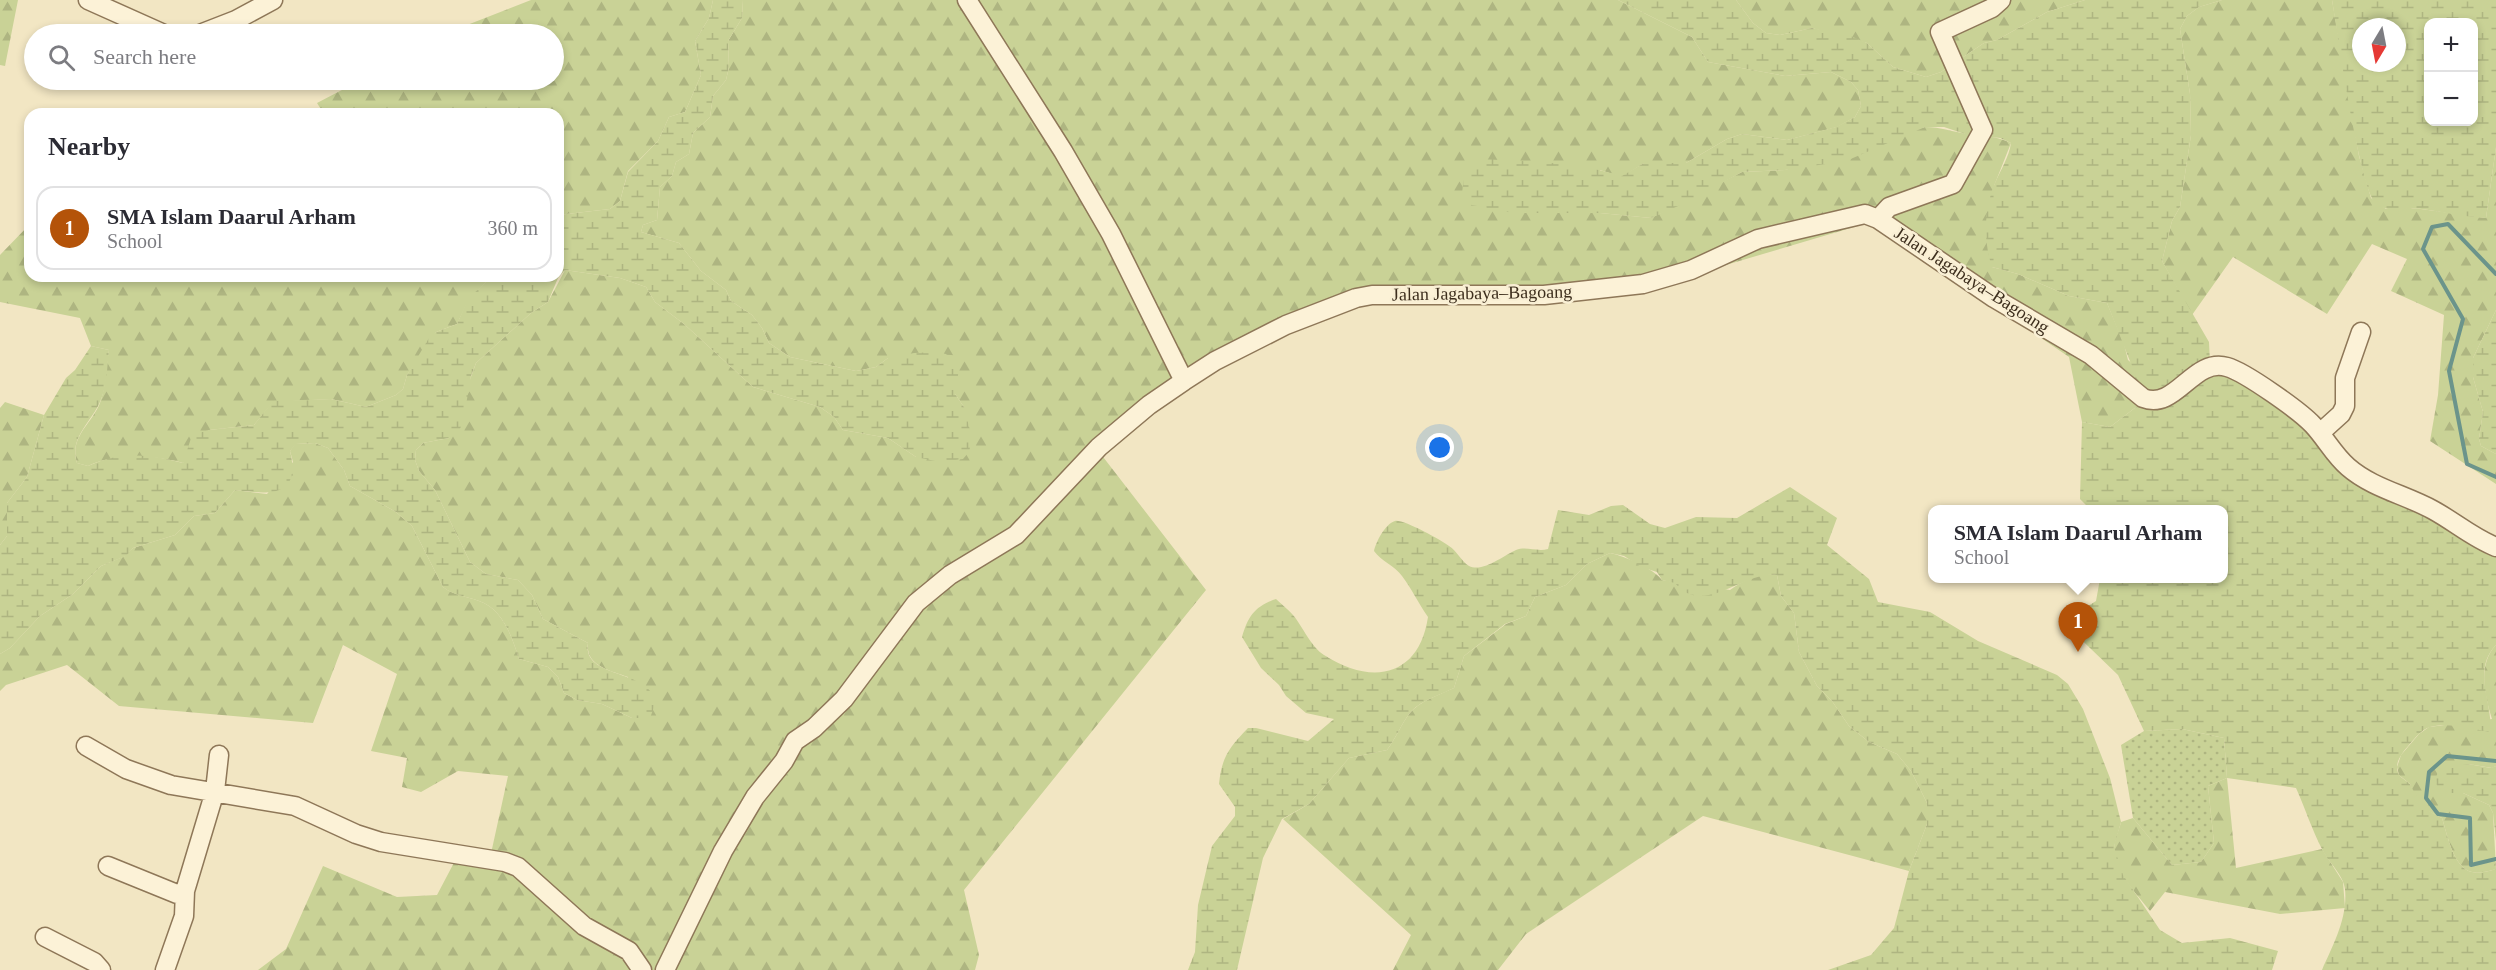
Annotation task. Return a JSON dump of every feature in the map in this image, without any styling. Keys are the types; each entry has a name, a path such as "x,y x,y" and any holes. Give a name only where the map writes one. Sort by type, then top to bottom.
{"street":[{"path":"88,0 142,24"},
{"path":"226,24 273,0"},
{"path":"967,0 1112,234 1184,381"},
{"path":"1878,219 1889,207 1953,184 1983,130 1940,32 1992,9 2001,0"},
{"name":"Jalan Jagabaya–Bagoang","path":"665,970 723,851 755,797 784,761 795,741 814,728 844,699 916,603 950,575 1016,535 1099,447 1149,405 1215,361 1286,325 1356,298 1544,295 1643,284 1691,270 1758,239 1857,214 1878,219 1994,298 2091,355 2143,398 2151,401 2163,400 2203,370 2214,366 2228,367 2284,401 2320,433 2350,469 2386,490 2432,510 2496,547"},
{"path":"2320,433 2341,414 2345,406 2345,378 2361,332"},
{"path":"86,746 126,769 171,785 296,806 356,834 381,842 505,862 518,867 584,926 630,951 642,970"},
{"path":"165,970 184,916 185,891 215,791 219,756"},
{"path":"108,867 177,894 185,891"},
{"path":"45,937 94,962 101,970"}],"green space":[{"path":"0,0 18,0 5,66 0,65"},
{"path":"531,0 713,0 709,18 695,41 701,75 685,112 669,117 658,141 628,171 620,201 610,209 564,214 564,108 320,108 317,103 342,90 564,90 564,24 470,24"},
{"path":"713,0 743,0 742,18 728,41 729,67 726,80 713,96 710,117 693,133 689,154 676,162 672,176 660,187 657,220 643,225 641,232 679,243 701,271 726,290 731,301 752,315 762,328 769,343 790,357 856,371 876,367 888,358 914,353 936,352 961,357 955,394 964,407 972,438 969,452 963,459 940,462 916,457 888,438 843,430 834,417 820,407 753,387 684,324 655,302 646,287 620,278 564,271 564,214 610,209 620,201 628,172 658,141 669,117 685,112 701,75 695,41 709,18"},
{"path":"743,0 1618,0 1692,37 1708,62 1785,76 1831,72 1851,82 1858,90 1861,106 1855,117 1837,127 1787,140 1742,134 1727,139 1686,163 1644,163 1622,177 1600,170 1600,213 1651,218 1742,172 1785,170 1925,127 2000,139 2011,143 1994,186 1992,267 2018,274 2069,296 2107,303 2128,360 2164,391 2140,404 2110,427 2082,422 2069,357 1871,222 1682,278 1369,301 1220,363 1100,453 1206,590 964,890 979,955 975,970 258,970 286,949 323,866 397,897 437,895 457,857 490,858 508,776 458,771 421,792 402,787 407,758 371,751 397,674 343,645 313,723 119,706 67,665 6,685 0,691 0,654 10,648 40,616 73,594 101,566 125,556 133,548 175,535 194,516 215,513 235,490 267,494 293,462 290,451 295,444 315,443 328,448 344,470 350,486 396,512 412,526 443,587 456,594 479,601 494,610 510,633 519,659 548,667 558,677 564,693 577,700 602,704 632,718 628,677 600,666 591,657 588,643 543,619 532,595 518,580 486,574 470,562 435,490 419,471 415,460 416,450 423,443 449,438 476,363 531,313 548,302 559,282 564,282 565,270 620,278 646,287 655,302 684,324 753,387 820,407 834,417 843,430 888,438 916,457 964,407 955,394 888,358 876,367 856,371 790,357 769,343 762,328 752,315 731,301 726,290 701,271 679,243 641,232 643,225 657,220 660,187 672,176 676,162 689,154 693,133 710,117 713,96 726,80 729,67 728,41 742,18"},
{"path":"1618,0 1736,0 1753,23 1766,33 1780,35 1812,28 1848,35 1867,43 1893,67 1926,77 1941,72 1984,43 1997,40 2047,12 2085,0 2222,0 2199,7 2187,16 2180,29 2190,94 2191,135 2180,207 2172,221 2162,261 2209,342 2210,363 2310,429 2342,463 2432,512 2496,554 2496,645 2489,655 2484,677 2490,732 2452,726 2430,727 2421,732 2406,748 2397,768 2398,773 2410,785 2423,805 2442,818 2455,857 2460,864 2475,873 2496,869 2496,970 2322,970 2342,921 2345,889 2341,878 2318,842 2296,788 2227,778 2224,738 2182,729 2144,731 2118,675 2063,622 2096,601 2099,583 2228,583 2228,505 2086,505 2080,499 2082,422 2110,427 2140,404 2150,386 2157,388 2137,379 2107,303 2069,296 2018,274 1992,267 1987,246 1987,214 1991,193 2007,158 2011,143 2000,138 1965,134 1944,127 1925,127 1846,161 1785,170 1742,172 1685,203 1651,218 1600,213 1513,213 1467,204 1462,197 1464,181 1469,167 1477,159 1568,165 1622,176 1644,163 1686,163 1727,139 1742,134 1787,140 1836,127 1855,117 1861,106 1858,90 1851,82 1831,72 1785,76 1708,62 1692,37"},
{"path":"1736,0 2085,0 2047,12 1997,40 1984,43 1941,72 1926,77 1893,67 1867,43 1812,28 1780,35 1766,33 1753,23"},
{"path":"2222,0 2332,0 2359,156 2371,198 2386,209 2421,209 2486,218 2496,147 2496,310 2473,358 2473,377 2483,412 2479,439 2481,446 2496,454 2496,484 2430,441 2438,395 2444,315 2391,291 2407,259 2372,244 2327,314 2233,257 2192,315 2162,261 2172,221 2180,207 2191,135 2190,94 2180,29 2187,16 2199,7"},
{"path":"2332,0 2496,0 2496,147 2486,218 2422,209 2388,209 2377,205 2370,195 2364,173 2344,75"},
{"path":"24,230 24,282 486,282 469,299 457,324 436,332 407,375 403,389 396,395 366,407 331,399 273,402 254,425 209,430 183,463 160,458 123,457 88,466 77,463 76,446 78,438 100,403 109,350 91,346 80,318 0,302 0,255"},
{"path":"486,282 556,282 548,302 531,313 476,363 471,376 463,422 458,433 449,438 423,443 416,450 415,460 419,471 435,490 470,562 486,574 518,580 532,595 543,619 588,643 589,654 595,663 651,691 656,702 650,718 632,718 602,704 577,700 564,693 558,677 548,667 519,659 510,633 494,610 479,601 456,594 443,587 412,526 396,512 350,486 344,470 328,448 315,443 296,444 290,451 291,478 279,490 259,492 235,490 215,513 194,516 175,535 133,548 126,556 101,566 73,594 40,616 10,648 0,654 0,545 7,536 7,503 27,477 44,415 66,378 75,370 91,346 109,350 106,377 100,402 78,439 75,454 77,463 88,466 123,456 147,456 183,463 192,435 209,430 254,425 273,401 331,399 366,407 396,395 403,389 407,375 429,338 436,332 457,324 468,299"},
{"path":"2496,310 2496,454 2481,446 2479,439 2483,412 2473,377 2473,358"},
{"path":"5,402 44,415 27,477 7,503 7,536 0,545 0,408"},
{"path":"1790,487 1837,518 1827,545 1869,579 1878,602 1930,612 1978,641 2057,675 2068,684 2083,709 2110,778 2121,822 2114,847 2123,875 2160,930 2182,943 2230,938 2278,951 2272,970 1828,970 1871,955 1894,928 1909,871 1927,824 1927,803 1911,771 1897,754 1869,742 1849,726 1832,701 1817,686 1799,652 1794,613 1781,596 1777,575 1764,575 1711,595 1698,596 1686,592 1675,583 1662,580 1657,572 1641,567 1624,556 1610,553 1587,564 1566,585 1535,597 1526,616 1505,624 1464,656 1454,688 1413,709 1387,750 1349,758 1309,804 1282,819 1263,858 1237,970 1188,970 1195,952 1198,905 1212,846 1235,816 1235,807 1219,784 1222,766 1228,753 1248,728 1308,741 1334,719 1306,713 1286,696 1279,685 1261,668 1242,637 1253,613 1276,599 1293,615 1311,642 1324,655 1359,671 1391,670 1404,664 1415,653 1423,637 1428,617 1402,576 1374,551 1384,529 1395,521 1406,523 1445,543 1469,566 1475,568 1487,565 1520,549 1548,549 1558,510 1589,515 1611,506 1623,505 1650,524 1665,528 1696,517 1737,518"},
{"path":"1610,553 1639,564 1662,580 1730,590 1758,576 1777,575 1781,596 1794,613 1799,652 1817,686 1832,701 1849,726 1869,742 1897,754 1911,771 1927,803 1927,824 1909,871 1703,816 1526,934 1498,970 1393,970 1411,935 1283,819 1309,804 1349,758 1387,750 1413,709 1454,688 1464,656 1506,624 1526,616 1535,597 1566,585 1587,564"},
{"path":"2496,645 2496,766 2492,768 2468,764 2441,793 2463,793 2489,805 2493,813 2496,869 2475,873 2460,864 2455,857 2442,818 2426,810 2416,800 2410,784 2399,775 2397,767 2401,755 2419,734 2429,727 2492,719 2484,681 2486,662"},
{"path":"2182,729 2224,738 2227,778 2208,786 2214,843 2201,862 2172,865 2133,818 2121,745 2144,731"},
{"path":"2468,764 2491,768 2496,766 2496,841 2493,813 2489,805 2463,793 2441,793 2437,787 2436,778 2440,769"},
{"path":"2227,778 2236,868 2322,849 2343,882 2345,908 2280,914 2165,892 2150,911 2122,875 2115,858 2114,846 2121,822 2133,818 2172,865 2201,862 2214,843 2208,786"}],"waterway":[{"path":"2496,274 2448,224 2432,227 2423,249 2463,319 2449,371 2467,464 2496,477"},
{"path":"2496,761 2447,756 2429,772 2426,798 2438,814 2470,818 2471,865 2496,859"}],"place":[{"name":"SMA Islam Daarul Arham","path":"2078,652"}]}
